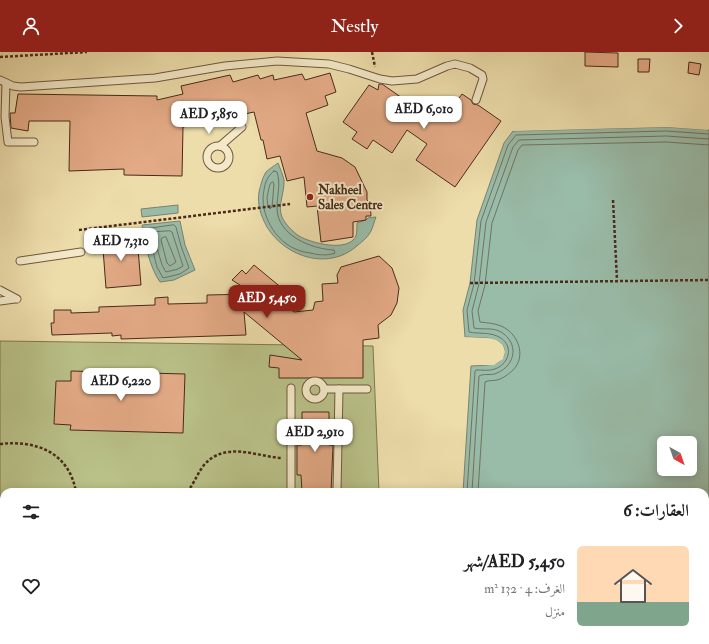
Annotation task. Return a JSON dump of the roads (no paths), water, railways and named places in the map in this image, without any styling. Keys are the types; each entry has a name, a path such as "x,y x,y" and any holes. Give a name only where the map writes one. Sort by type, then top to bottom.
{"lane":[{"path":"34,142 8,142 3,82 13,86 25,87 136,80 173,76 243,63 277,61 329,64 380,79 405,81 455,64 470,68 482,75 483,80 476,100"},
{"path":"220,146 242,127"},
{"path":"20,261 81,252"},
{"path":"0,290 17,299 0,301"},
{"path":"291,388 291,488"},
{"path":"324,389 367,389"},
{"path":"337,488 339,389"}],"water":[{"path":"667,127 709,130 709,488 463,488 471,366 490,365 500,361 504,352 503,345 488,338 465,337 463,310 470,283 477,220 504,143 513,131"},
{"path":"278,163 284,180 280,208 282,217 289,228 305,239 320,244 338,245 352,241 356,236 357,223 368,218 376,217 372,229 365,239 347,253 335,258 322,259 309,257 285,247 275,238 267,227 261,215 259,206 259,192 265,174"},
{"path":"178,205 178,213 142,217 141,209"},
{"path":"180,221 185,245 195,270 174,280 160,282 150,262 142,225"}],"place":[{"name":"Nakheel Sales Centre","path":"310,197"}]}
